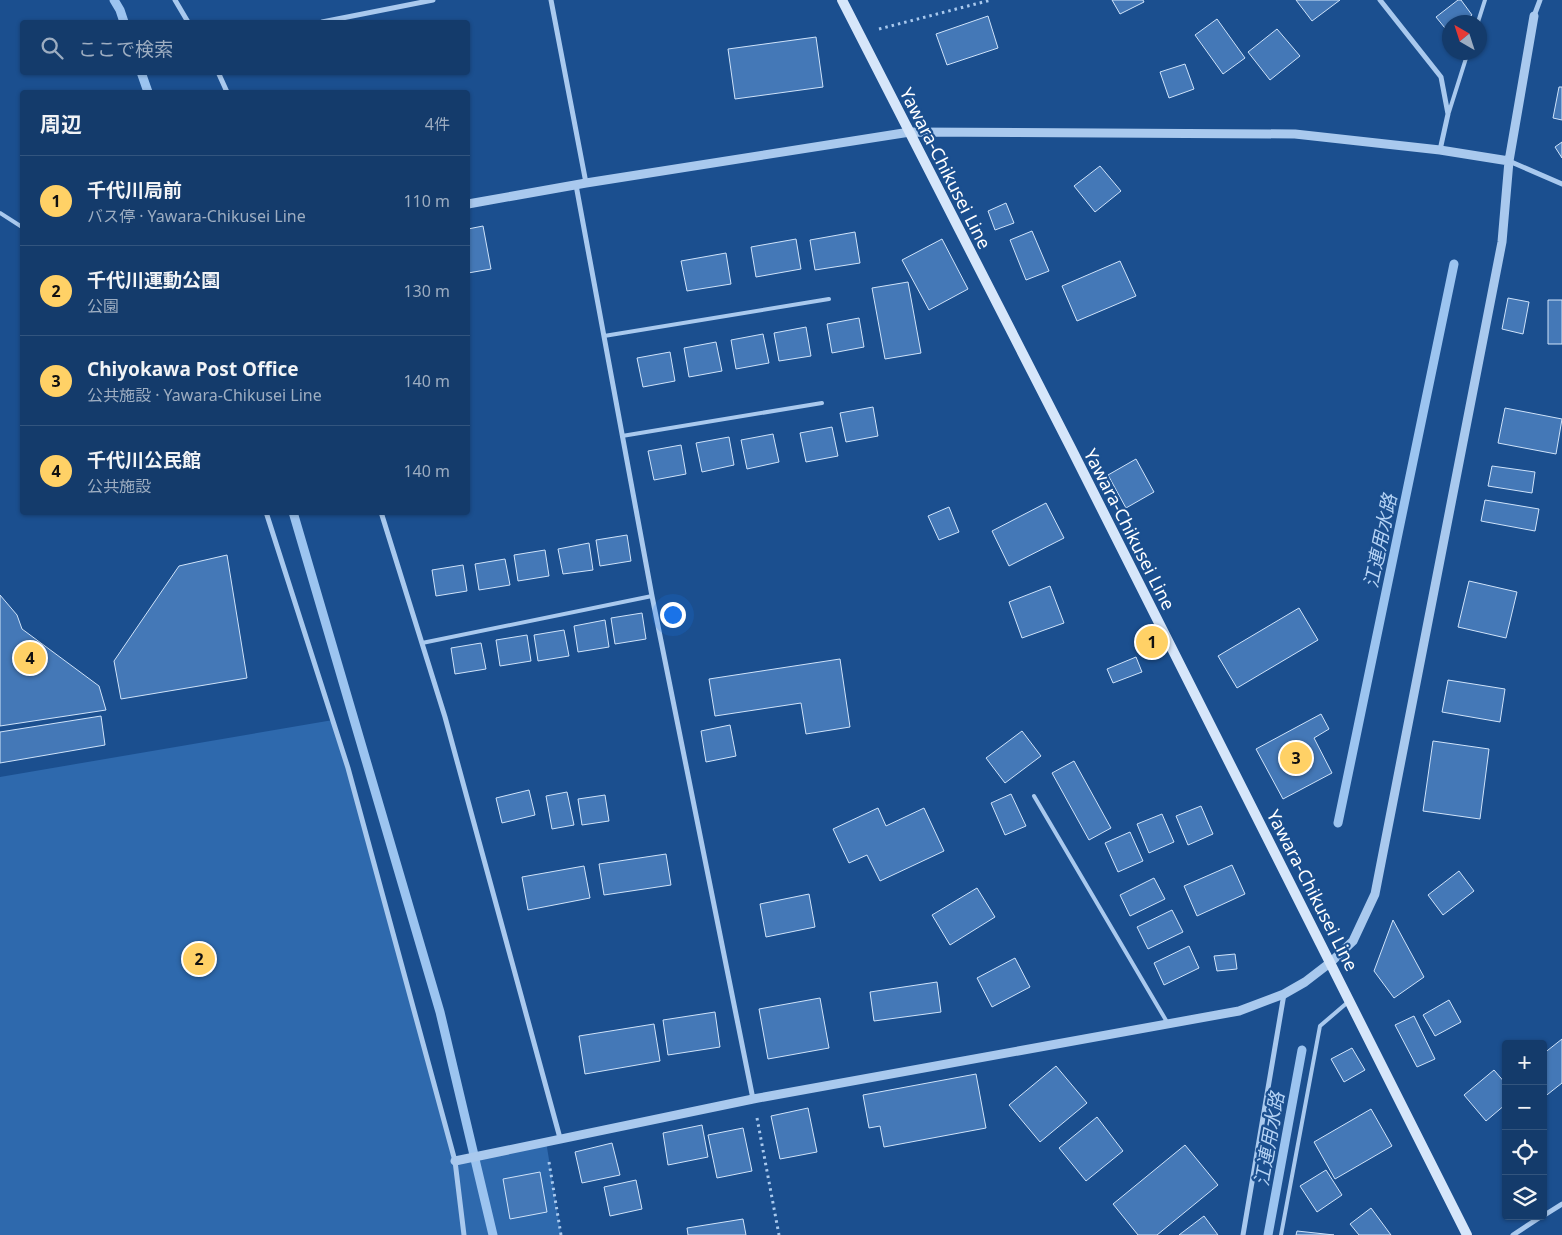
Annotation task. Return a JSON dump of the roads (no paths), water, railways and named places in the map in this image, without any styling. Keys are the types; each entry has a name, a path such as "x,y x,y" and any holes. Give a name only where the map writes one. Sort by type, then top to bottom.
{"main road":[{"name":"Yawara-Chikusei Line","path":"842,0 1071,448 1467,1235"}],"street":[{"path":"175,0 187,20"},
{"path":"332,20 433,0"},
{"path":"551,0 586,183"},
{"path":"1380,0 1441,77 1448,114 1440,150"},
{"path":"455,1161 753,1099 1239,1011 1284,994 1305,982 1352,941 1375,894 1502,242 1509,161 1534,16 1540,0"},
{"path":"219,75 226,90"},
{"path":"470,204 586,183 910,132 1295,134 1440,150 1509,161 1562,184"},
{"path":"576,185 652,596 753,1099"},
{"path":"267,515 348,768 455,1161 464,1235"},
{"path":"382,515 445,717 560,1138"},
{"path":"1243,1235 1284,994"},
{"path":"1547,1213 1562,1204"},
{"path":"1513,1235 1537,1220"}],"lane":[{"path":"1480,15 1485,0"},
{"path":"1448,114 1465,60"},
{"path":"0,213 20,226"},
{"path":"604,336 829,299"},
{"path":"622,436 822,403"},
{"path":"422,643 652,596"},
{"path":"1034,796 1168,1025"},
{"path":"1281,1235 1320,1026 1350,1000"}],"waterway":[{"path":"114,0 123,20"},
{"path":"142,75 147,90"},
{"name":"江連用水路","path":"1338,823 1454,264"},
{"path":"294,515 440,1012 493,1235"},
{"name":"江連用水路","path":"1268,1235 1302,1050"}],"place":[{"name":"千代川局前","path":"1152,642"},
{"name":"千代川公民館","path":"30,658"},
{"name":"Chiyokawa Post Office","path":"1296,758"},
{"name":"千代川運動公園","path":"199,959"}]}
